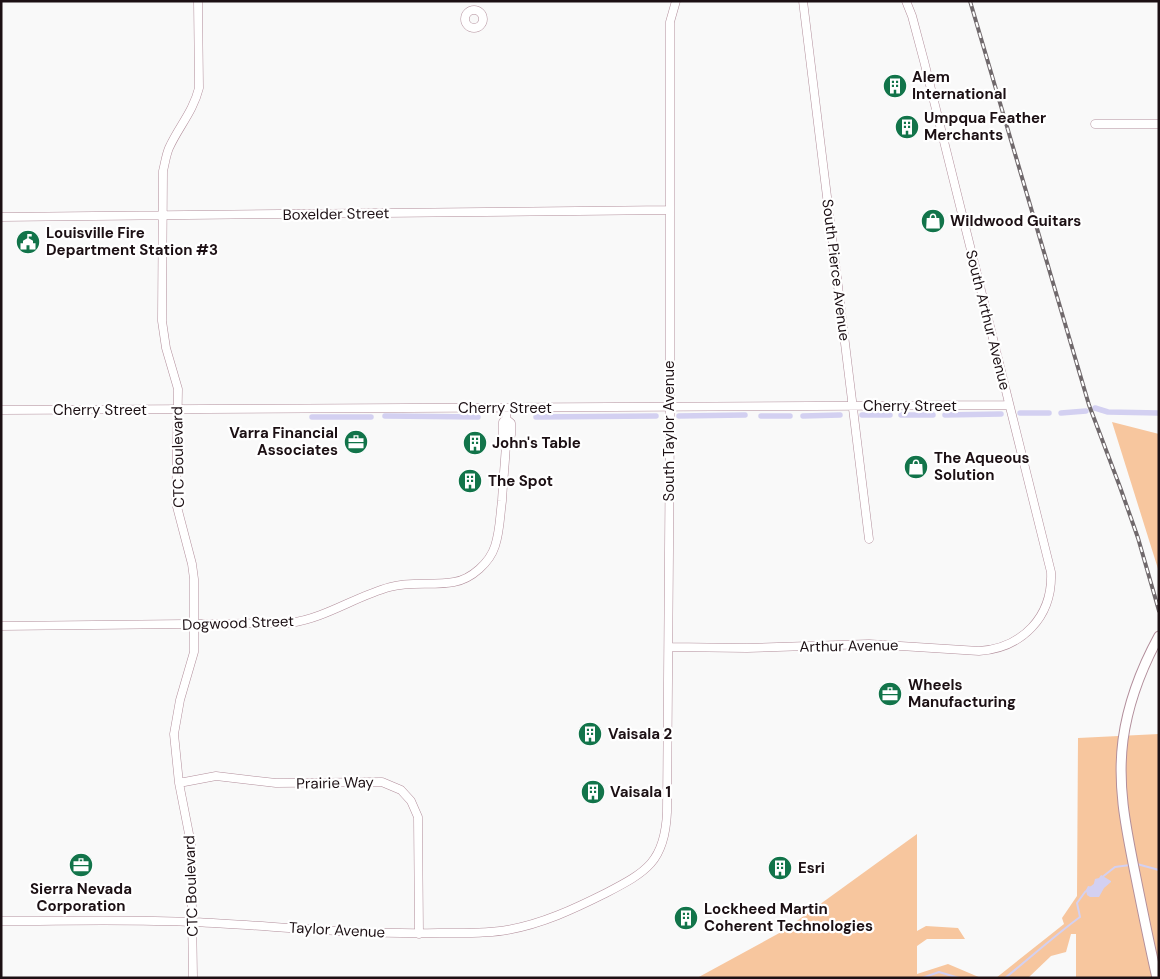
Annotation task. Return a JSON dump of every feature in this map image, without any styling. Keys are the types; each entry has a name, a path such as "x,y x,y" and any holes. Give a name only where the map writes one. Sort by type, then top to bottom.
{"main road":[{"path":"1157,978 1128,843 1121,790 1123,740 1134,691 1146,660 1159,636"}],"street":[{"name":"CTC Boulevard","path":"193,978 191,844 179,783 174,728 194,652 194,573 176,503 178,389 166,348 162,321 162,216 163,170 168,150 190,115 198,88 198,1"},
{"name":"South Taylor Avenue","path":"654,860 663,844 667,824 670,22 676,1"},
{"name":"South Pierce Avenue","path":"802,1 869,539"},
{"name":"South Arthur Avenue","path":"906,1 914,25 1051,572 1050,591 1047,602 1035,623 1024,634"},
{"path":"1095,124 1159,124"},
{"name":"Boxelder Street","path":"1,217 670,210"},
{"name":"Cherry Street","path":"1,410 1010,405"},
{"name":"Dogwood Street","path":"1,626 194,625 296,622 311,619 376,591 395,585 456,582 473,574 486,562 495,547 498,533 506,440 511,435 511,423 506,418 506,408"},
{"name":"Arthur Avenue","path":"669,647 747,648 869,644 979,651 1005,647 1024,634"},
{"name":"Prairie Way","path":"179,783 216,776 276,783 382,782 400,790 411,801 418,818 419,934"},
{"name":"Taylor Avenue","path":"1,921 193,922 419,934 506,931 555,917 640,874 654,860"}],"shaded area":[{"path":"1112,422 1159,434 1159,572"},
{"path":"1159,734 1159,978 1076,978 1076,934 1071,934 1066,952 1051,956 1028,978 996,978 1064,924 1062,918 1077,896 1078,738"},
{"path":"917,834 917,931 926,926 958,928 965,939 927,939 917,946 917,974 948,964 981,978 697,978 783,931"},
{"path":"1101,875 1111,882 1104,888 1099,897 1090,897 1087,895 1086,890 1088,886 1093,887 1095,879"}],"waterway":[{"path":"1095,408 1108,412 1159,413"},
{"path":"1061,413 1086,411"},
{"path":"1020,413 1049,413"},
{"path":"945,415 1001,414"},
{"path":"679,416 745,415"},
{"path":"803,416 840,415"},
{"path":"862,415 890,415"},
{"path":"901,415 933,415"},
{"path":"385,416 478,417"},
{"path":"536,417 656,416"},
{"path":"761,416 790,416"},
{"path":"312,417 371,417"},
{"path":"1137,864 1159,870"},
{"path":"1101,878 1115,867 1130,865"},
{"path":"1005,978 1080,917 1077,903 1085,892 1094,885"},
{"path":"922,978 939,972 959,978"}],"railway":[{"path":"970,1 1089,405 1138,538 1159,611"}],"place":[{"name":"Alem International","path":"895,86"},
{"name":"Umpqua Feather Merchants","path":"907,127"},
{"name":"Wildwood Guitars","path":"933,221"},
{"name":"Louisville Fire Department Station #3","path":"28,242"},
{"name":"Varra Financial Associates","path":"356,442"},
{"name":"John's Table","path":"475,443"},
{"name":"The Aqueous Solution","path":"916,467"},
{"name":"The Spot","path":"470,481"},
{"name":"Wheels Manufacturing","path":"890,694"},
{"name":"Vaisala 2","path":"590,734"},
{"name":"Vaisala 1","path":"593,792"},
{"name":"Sierra Nevada Corporation","path":"81,865"},
{"name":"Esri","path":"780,868"},
{"name":"Lockheed Martin Coherent Technologies","path":"686,918"}]}
